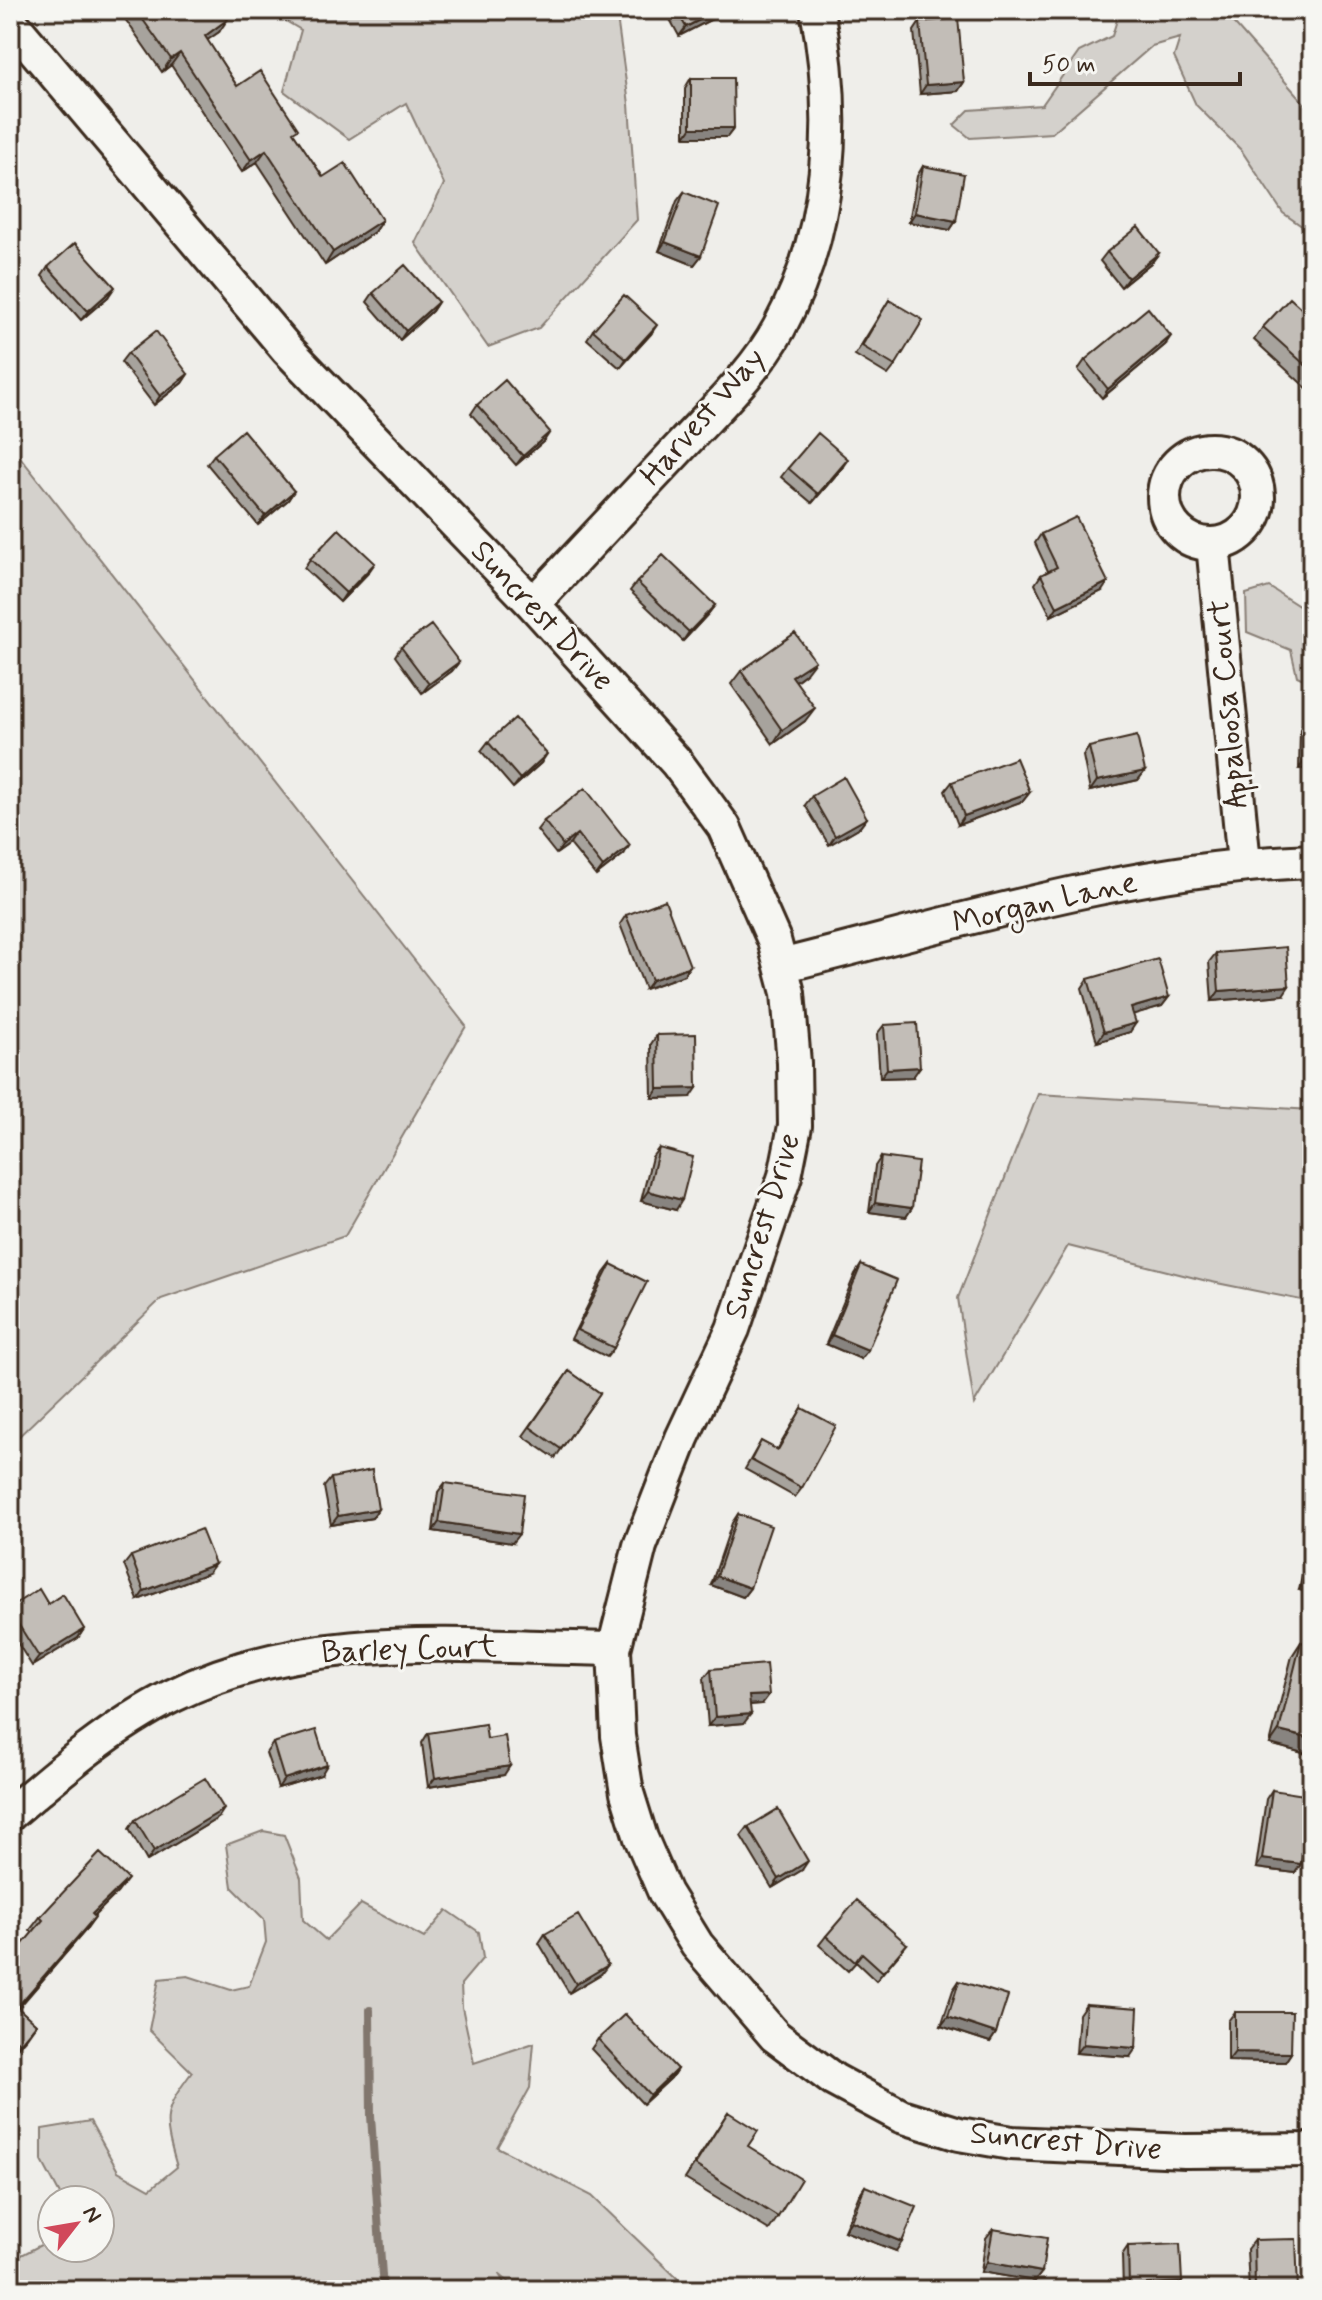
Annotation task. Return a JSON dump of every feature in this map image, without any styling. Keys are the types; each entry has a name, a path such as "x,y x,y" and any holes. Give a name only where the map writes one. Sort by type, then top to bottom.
{"street":[{"name":"Harvest Way","path":"533,604 743,380 779,328 817,235 826,175 829,121 827,59 817,10"},
{"name":"Suncrest Drive","path":"10,21 287,349 533,604 677,763 724,827 774,940 788,993 794,1063 795,1126 785,1176 733,1329 682,1438 640,1546 614,1649 618,1736 627,1793 641,1838 665,1893 697,1945 731,1989 775,2036 834,2080 901,2116 959,2134 1011,2143 1185,2151 1312,2150"},
{"name":"Appaloosa Court","path":"1213,544 1244,863"},
{"name":"Morgan Lane","path":"781,966 1104,887 1244,863 1312,861"},
{"name":"Barley Court","path":"10,1814 62,1769 171,1696 224,1674 277,1659 354,1645 614,1649"}],"shaded area":[{"path":"267,10 616,10 629,104 637,220 539,328 488,347 415,243 444,184 406,103 349,139 284,91 301,30"},
{"path":"1120,10 1222,10 1312,112 1312,233 1283,213 1241,150 1196,105 1174,57 1180,38 1152,46 1052,133 970,138 954,125 969,110 1042,105 1079,52 1112,36"},
{"path":"10,444 466,1026 345,1236 161,1299 10,1445"},
{"path":"1269,587 1302,608 1312,610 1312,683 1297,676 1291,650 1247,632 1246,594"},
{"path":"1038,1094 1312,1110 1312,1291 1306,1301 1207,1281 1068,1246 974,1404 958,1298"},
{"path":"263,1831 284,1835 301,1878 303,1920 326,1940 361,1904 424,1938 447,1910 479,1932 483,1958 461,1984 462,2007 474,2063 534,2043 530,2088 497,2147 592,2196 679,2280 678,2290 518,2290 499,2274 508,2290 10,2290 10,2261 36,2247 36,2264 116,2264 116,2184 54,2184 42,2161 42,2129 90,2121 118,2171 150,2189 177,2167 169,2138 168,2116 175,2097 192,2072 149,2030 159,1979 188,1976 231,1990 249,1986 266,1942 264,1919 232,1887 226,1845"}],"building":[{"path":"136,10 184,10 191,19 204,10 222,10 228,19 205,36 237,86 260,71 298,129 293,132 323,177 345,163 382,220 333,252 266,150 251,160 180,53 171,59"},
{"path":"676,10 718,10 686,27"},
{"path":"958,18 964,82 926,85 920,22"},
{"path":"691,78 733,78 734,128 691,128"},
{"path":"923,166 964,174 956,221 915,213"},
{"path":"684,192 719,206 701,256 665,242"},
{"path":"1138,227 1159,253 1128,278 1107,252"},
{"path":"75,243 115,287 88,311 48,267"},
{"path":"405,265 438,302 406,331 373,293"},
{"path":"624,295 657,325 626,359 593,330"},
{"path":"1290,298 1312,318 1312,371 1263,327"},
{"path":"889,300 923,320 895,366 862,346"},
{"path":"1148,308 1171,336 1108,389 1085,360"},
{"path":"156,331 188,374 160,396 128,353"},
{"path":"505,380 550,432 523,456 477,405"},
{"path":"243,430 294,491 265,516 214,455"},
{"path":"818,433 848,459 818,494 788,468"},
{"path":"1076,517 1108,582 1057,607 1041,575 1057,567 1041,534"},
{"path":"339,529 375,563 346,593 310,559"},
{"path":"663,555 715,605 689,632 637,582"},
{"path":"431,625 459,662 429,684 401,647"},
{"path":"795,633 815,661 792,676 815,708 782,730 741,671"},
{"path":"1309,715 1312,715 1312,755 1308,755"},
{"path":"515,718 547,754 520,779 488,742"},
{"path":"1137,736 1145,771 1097,781 1089,747"},
{"path":"1016,758 1030,792 964,816 952,782"},
{"path":"844,777 867,818 835,836 812,796"},
{"path":"585,788 630,845 603,867 577,834 563,845 544,821"},
{"path":"665,900 690,966 652,980 626,915"},
{"path":"1286,947 1289,986 1219,991 1216,953"},
{"path":"1158,959 1169,997 1131,1008 1136,1023 1104,1032 1088,979"},
{"path":"917,1023 920,1067 887,1069 884,1025"},
{"path":"696,1034 697,1088 658,1089 657,1035"},
{"path":"659,1148 693,1157 682,1200 648,1191"},
{"path":"881,1157 918,1162 912,1208 875,1203"},
{"path":"611,1264 647,1282 614,1348 577,1330"},
{"path":"861,1265 897,1280 868,1350 832,1335"},
{"path":"569,1371 600,1393 561,1449 530,1427"},
{"path":"802,1408 836,1426 802,1488 751,1460 761,1441 778,1450"},
{"path":"372,1470 378,1509 338,1516 331,1478"},
{"path":"445,1483 524,1494 519,1534 439,1522"},
{"path":"738,1514 771,1526 750,1588 717,1576"},
{"path":"201,1529 215,1564 144,1591 131,1556"},
{"path":"1312,1553 1312,1582 1306,1581"},
{"path":"39,1589 48,1604 63,1594 84,1629 39,1657 10,1607"},
{"path":"1301,1642 1312,1645 1312,1739 1279,1731"},
{"path":"766,1664 769,1695 749,1696 751,1714 715,1717 711,1669"},
{"path":"485,1724 487,1739 505,1736 510,1766 435,1778 428,1733"},
{"path":"316,1730 327,1765 284,1779 273,1743"},
{"path":"205,1778 224,1809 154,1851 135,1820"},
{"path":"1272,1790 1311,1796 1301,1864 1262,1859"},
{"path":"778,1809 808,1861 779,1879 748,1827"},
{"path":"100,1853 128,1879 92,1914 95,1917 17,2007 36,2024 20,2043 10,2034 10,1959 43,1920 40,1917"},
{"path":"857,1900 907,1944 883,1972 862,1953 855,1962 826,1936"},
{"path":"578,1915 608,1965 576,1984 545,1934"},
{"path":"959,1981 1008,1996 996,2033 948,2017"},
{"path":"1086,2004 1138,2008 1136,2048 1083,2044"},
{"path":"1235,2012 1292,2012 1291,2053 1235,2052"},
{"path":"625,2014 677,2069 650,2095 598,2039"},
{"path":"728,2112 758,2131 748,2146 801,2179 778,2217 695,2165"},
{"path":"865,2186 917,2207 902,2242 851,2221"},
{"path":"993,2229 1047,2238 1042,2272 987,2262"},
{"path":"1296,2239 1298,2290 1255,2290 1254,2240"},
{"path":"1180,2244 1182,2282 1129,2285 1128,2246"}],"waterway":[{"path":"370,2010 371,2116 383,2290"}]}
